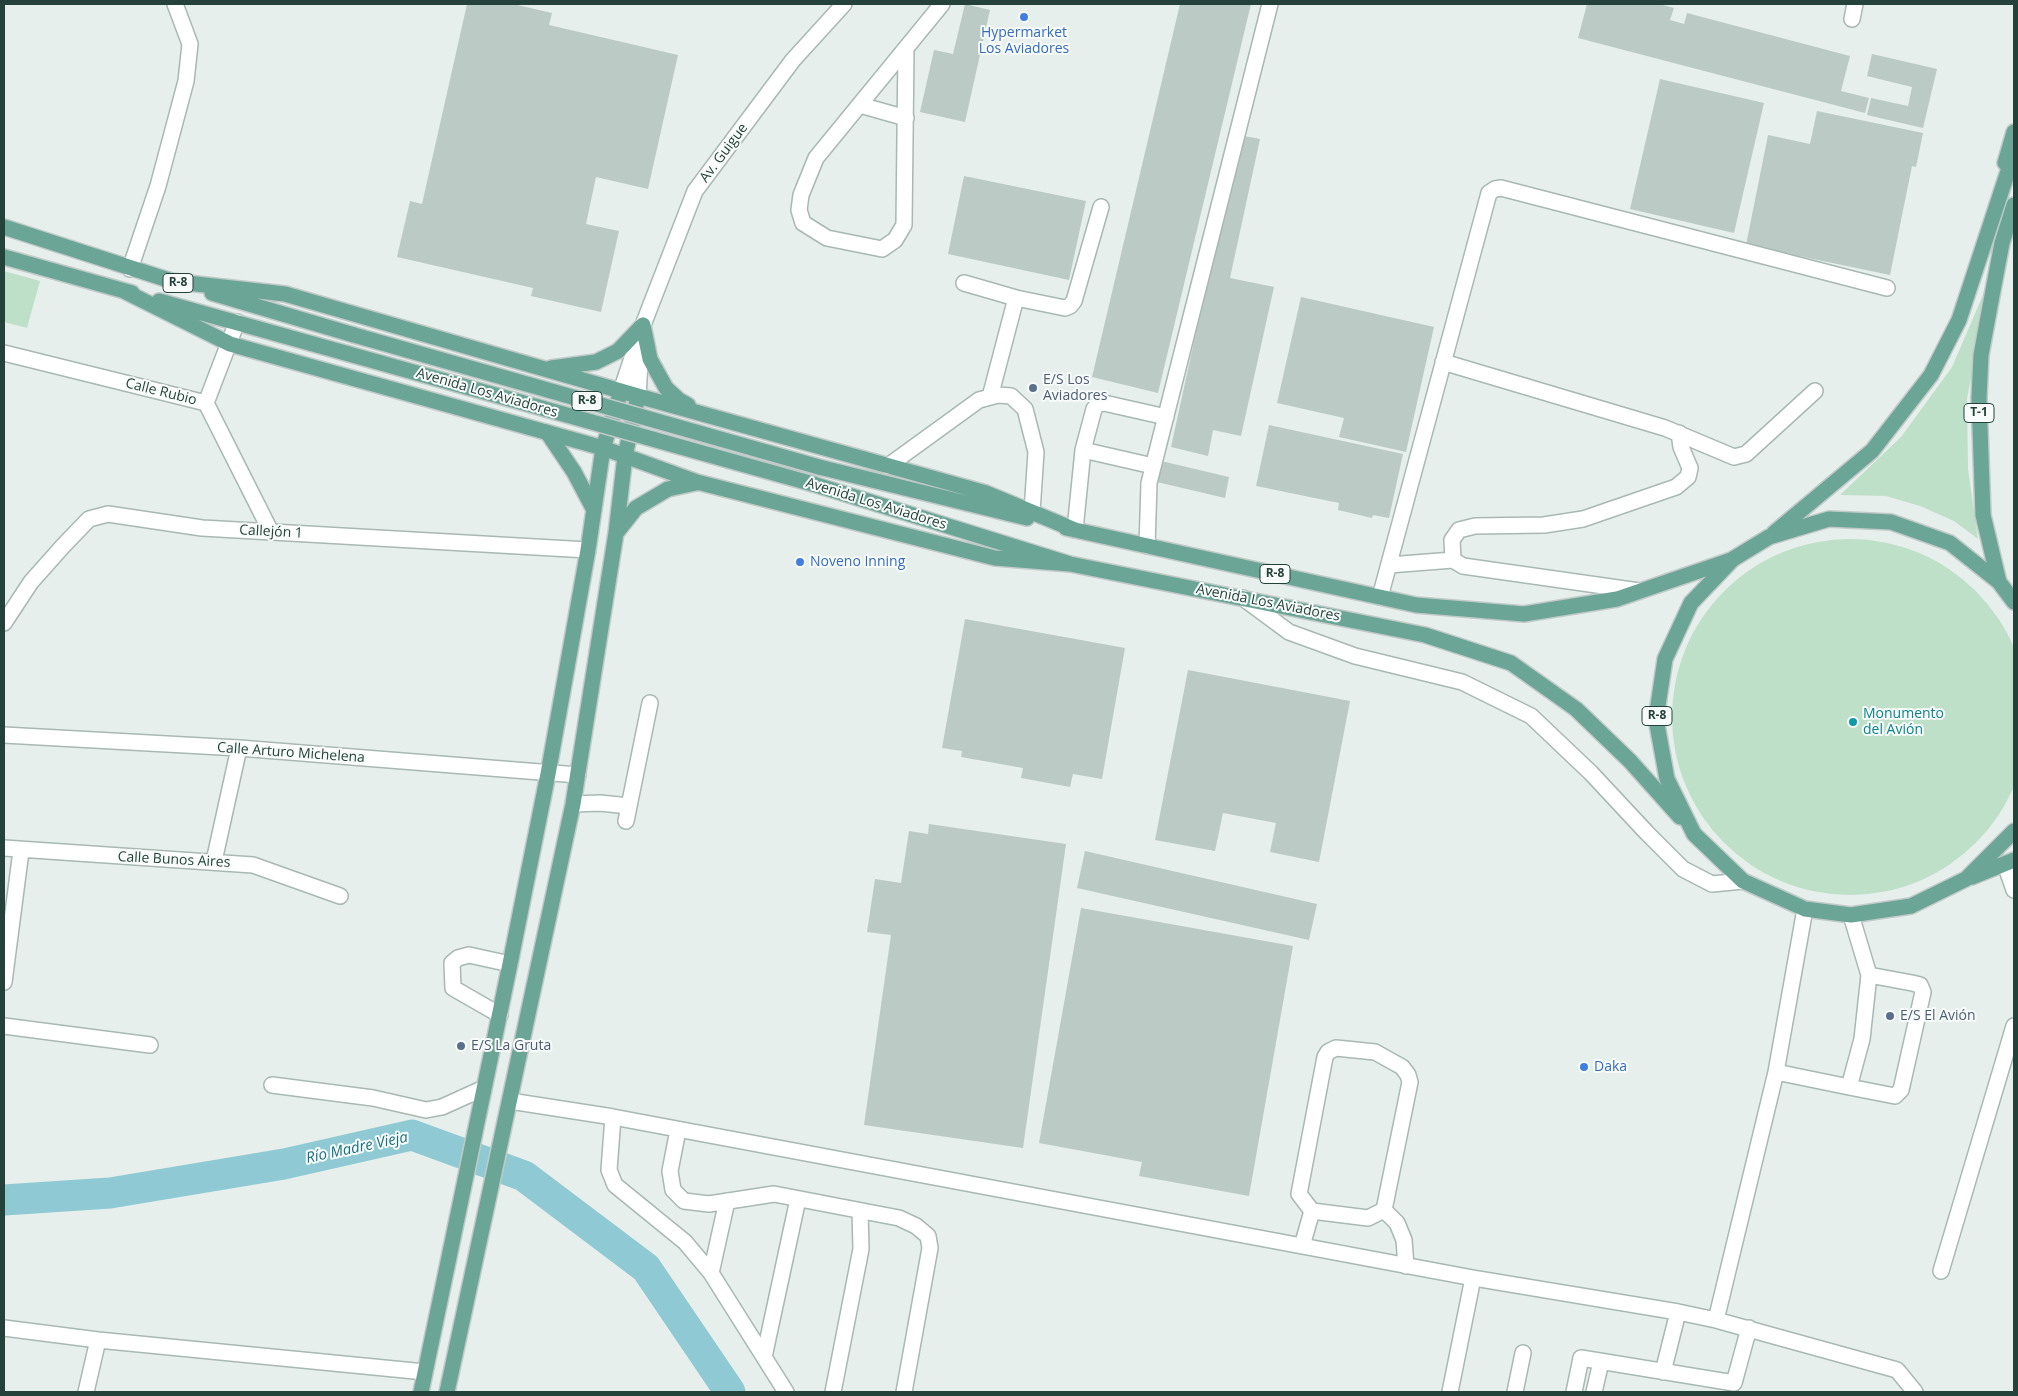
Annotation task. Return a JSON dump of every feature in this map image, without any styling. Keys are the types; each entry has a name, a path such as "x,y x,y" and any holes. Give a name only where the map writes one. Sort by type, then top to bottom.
{"main road":[{"name":"R-8","path":"1981,256 1988,220 2014,132"},
{"name":"R-8","path":"2010,862 1966,879 1911,906 1851,914 1805,909 1743,881 1694,834 1666,779 1656,719 1664,658 1691,603 1733,559 1769,537 1872,451 1931,375 1960,320 2014,153"},
{"name":"T-1","path":"1999,582 1983,515 1978,407 1982,355 2002,243 2014,205"},
{"name":"T-1","path":"2002,243 2014,220"},
{"name":"Avenida Los Aviadores","path":"4,227 130,269 354,335 819,466 1075,530 1416,605 1524,614 1617,599 1733,559"},
{"name":"Avenida Los Aviadores","path":"4,257 813,484 1070,564 1425,634 1511,663 1576,709 1630,761 1694,834"},
{"name":"R-8","path":"170,280 285,294 621,391"},
{"path":"124,291 230,344 547,432 626,456"},
{"path":"542,369 596,362 618,351 643,325"},
{"path":"643,325 650,359 666,388 679,400 710,416"},
{"path":"421,1392 548,774 588,550 602,448 621,391 986,493 1075,530"},
{"path":"447,1392 573,804 616,534 626,456 638,396"},
{"path":"547,432 574,472 594,510"},
{"name":"R-8","path":"626,456 697,482 996,558 1070,564"},
{"path":"616,534 636,508 668,489 697,482"},
{"name":"R-8","path":"1769,537 1829,519 1891,522 1950,543 1999,582 2014,602"},
{"name":"R-8","path":"1966,879 2014,831"}],"street":[{"path":"130,269 158,186 186,81 190,44 175,4"},
{"name":"Av. Guigue","path":"643,325 695,191 793,60 844,4"},
{"path":"906,48 904,225 895,240 882,249 827,238 803,223 799,210 801,195 816,158 860,106 906,48 942,4"},
{"path":"1147,546 1149,483 1270,4"},
{"path":"1852,19 1855,4"},
{"path":"860,106 906,118"},
{"path":"1380,597 1489,193 1495,189 1501,188 1886,288"},
{"path":"964,283 1016,298 1065,308 1070,306 1074,300 1101,207"},
{"path":"990,397 1016,298"},
{"path":"206,404 230,344 236,322"},
{"path":"621,391 643,325"},
{"path":"638,396 643,325"},
{"name":"Calle Rubio","path":"4,353 206,404 271,532"},
{"path":"1443,362 1679,433 1722,454 1734,457 1746,454 1815,391"},
{"path":"888,466 979,400 998,395 1011,396 1025,409 1036,452 1032,512"},
{"path":"1075,530 1083,450 1094,409 1098,404 1104,403 1166,417"},
{"path":"1453,560 1452,540 1459,530 1475,526 1544,525 1583,519 1676,487 1688,477 1690,468 1680,447 1679,433"},
{"path":"1083,450 1153,466"},
{"name":"Callejón 1","path":"4,623 31,582 89,519 108,514 202,528 588,550"},
{"path":"1389,565 1453,560 1463,566 1639,591"},
{"path":"1243,598 1289,632 1355,656 1462,682 1531,716 1591,773 1647,834 1683,869 1712,884 1743,881"},
{"path":"626,821 650,703"},
{"name":"Calle Arturo Michelena","path":"4,735 239,748 578,775"},
{"path":"214,861 239,748"},
{"path":"573,804 600,803 629,806"},
{"name":"Calle Bunos Aires","path":"4,848 21,851 214,861 253,865 340,896"},
{"path":"4,982 21,851"},
{"path":"2010,862 2014,890"},
{"path":"1716,1320 1776,1072 1805,909"},
{"path":"1849,1087 1862,1039 1870,975 1851,914"},
{"path":"500,1015 453,988 452,963 458,958 469,955 510,964"},
{"path":"1776,1072 1895,1096 1901,1090 1923,992 1920,986 1912,983 1870,975"},
{"path":"4,1026 150,1044"},
{"path":"1941,1271 2014,1026"},
{"path":"1336,1048 1375,1052 1402,1067 1408,1075 1410,1082 1384,1210 1368,1218 1312,1211 1299,1194 1325,1057 1328,1052 1336,1048"},
{"path":"272,1085 373,1098 426,1110 442,1107 484,1088"},
{"path":"510,1101 613,1117 1406,1266 1678,1312 1749,1328 1897,1370 1915,1392"},
{"path":"613,1117 609,1170 615,1185 686,1242 711,1273 786,1392"},
{"path":"678,1130 670,1171 673,1190 684,1201 709,1204 774,1194 898,1218 916,1226 928,1236 930,1248 904,1392"},
{"path":"764,1357 798,1199"},
{"path":"711,1273 727,1201"},
{"path":"1384,1210 1397,1223 1404,1240 1406,1266"},
{"path":"832,1392 862,1249 860,1211"},
{"path":"1302,1246 1312,1211"},
{"path":"1450,1392 1473,1278"},
{"path":"1663,1372 1678,1312"},
{"path":"4,1328 98,1340 425,1372"},
{"path":"1574,1392 1581,1358 1734,1383 1749,1328"},
{"path":"86,1392 98,1340"},
{"path":"1515,1392 1523,1353"},
{"path":"1594,1392 1601,1362"}],"green space":[{"path":"4,271 40,281 27,328 4,322"},
{"path":"1989,281 1967,399 1968,469 1978,539 1954,521 1920,506 1886,496 1840,495 1901,437 1952,367"},
{"path":"1850,539 1885,542 1918,552 1949,569 1976,591 1998,618 2015,649 2025,682 2028,717 2025,752 2015,785 1998,816 1976,843 1949,865 1918,882 1885,892 1850,895 1815,892 1782,882 1751,865 1724,843 1702,816 1685,785 1675,752 1672,717 1675,682 1685,649 1702,618 1724,591 1751,569 1782,552 1815,542"}],"building":[{"path":"467,4 513,4 552,13 549,25 678,55 648,189 596,177 586,224 619,231 601,312 531,296 533,288 397,257 410,201 422,204"},
{"path":"965,4 990,10 965,122 920,112 934,50 953,54"},
{"path":"1180,4 1251,4 1158,393 1092,377"},
{"path":"1587,4 1659,4 1674,8 1670,20 1684,24 1687,13 1850,56 1841,91 1869,98 1865,113 1578,38"},
{"path":"1872,54 1937,69 1923,128 1867,115 1871,98 1908,106 1912,87 1867,76"},
{"path":"1660,79 1764,103 1734,233 1630,209"},
{"path":"1817,111 1923,133 1916,167 1912,166 1890,275 1746,245 1768,135 1810,144"},
{"path":"1239,135 1260,139 1230,278 1274,287 1241,436 1213,430 1208,456 1171,447"},
{"path":"964,176 1086,201 1069,280 948,254"},
{"path":"1301,297 1434,327 1406,452 1339,437 1344,418 1277,403"},
{"path":"1269,425 1403,454 1389,518 1373,515 1372,518 1338,510 1339,503 1256,486"},
{"path":"1161,461 1229,477 1225,498 1157,482"},
{"path":"965,619 1125,648 1102,779 1073,774 1070,787 1021,778 1023,768 961,757 962,751 942,748"},
{"path":"1188,670 1350,701 1319,862 1270,852 1276,823 1223,813 1215,851 1155,840"},
{"path":"929,824 1066,844 1023,1148 864,1125 891,935 867,932 875,879 901,883 909,831 928,834"},
{"path":"1085,851 1317,904 1309,940 1077,888"},
{"path":"1081,908 1293,946 1249,1196 1139,1176 1142,1162 1039,1143"}],"waterway":[{"name":"Río Madre Vieja","path":"4,1200 110,1193 284,1164 412,1135 524,1176 646,1268 730,1392"}],"place":[{"name":"Hypermarket Los Aviadores","path":"1024,17"},
{"name":"E/S Los Aviadores","path":"1033,388"},
{"name":"Noveno Inning","path":"800,562"},
{"name":"Monumento del Avión","path":"1853,722"},
{"name":"E/S El Avión","path":"1890,1016"},
{"name":"E/S La Gruta","path":"461,1046"},
{"name":"Daka","path":"1584,1067"}]}
